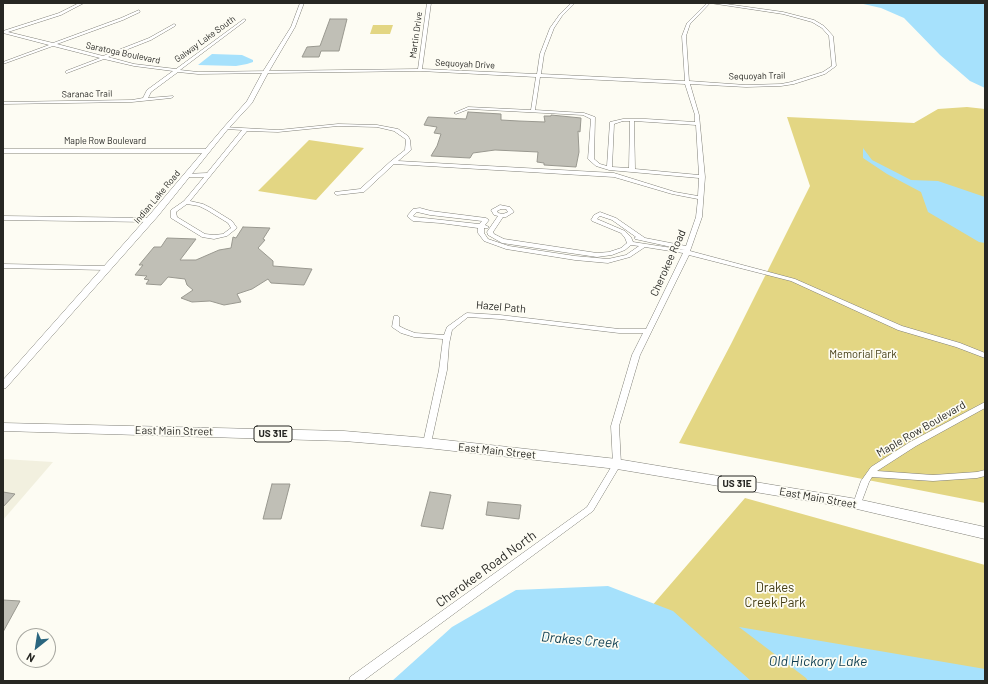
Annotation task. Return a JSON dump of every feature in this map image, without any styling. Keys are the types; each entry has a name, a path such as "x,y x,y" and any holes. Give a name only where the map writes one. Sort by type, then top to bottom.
{"main road":[{"name":"East Main Street","path":"3,427 344,436 427,443 617,464 857,504 985,532"}],"street":[{"path":"4,32 60,14 82,3"},
{"name":"Indian Lake Road","path":"3,386 150,220 226,128 250,102 293,27 302,3"},
{"name":"Martin Drive","path":"420,70 429,3"},
{"path":"533,110 542,54 552,28 561,15 573,3"},
{"name":"Cherokee Road","path":"617,464 615,426 636,355 687,250 699,217 702,177 698,124 697,115 687,82 684,36 685,30 693,19 711,3"},
{"name":"Sequoyah Trail","path":"664,81 746,86 781,85 805,80 824,73 834,66 831,36 823,27 813,20 782,13 711,3"},
{"path":"3,63 139,11"},
{"name":"Galway Lake South","path":"145,100 149,91 175,70 244,20"},
{"path":"67,72 150,39 174,25"},
{"name":"Saratoga Boulevard","path":"4,32 134,65 198,73 266,73"},
{"name":"Sequoyah Drive","path":"266,73 420,70 664,81"},
{"name":"Saranac Trail","path":"3,103 145,100 171,97"},
{"path":"456,113 468,108 533,110 584,114 593,118 591,159 598,165 609,168 702,177"},
{"path":"609,168 612,123 623,120 632,120 698,124"},
{"path":"632,120 632,170"},
{"path":"226,128 287,131 338,124 386,127 396,130 408,140 408,150 362,191 337,193"},
{"path":"186,202 201,205 209,209 230,222 234,228 225,235 214,237 204,236 174,218 173,211 186,202 246,129"},
{"name":"Maple Row Boulevard","path":"3,151 207,151"},
{"path":"393,162 614,175 674,193 700,198"},
{"path":"187,175 208,175"},
{"path":"525,248 502,241 491,235 492,228 496,222 501,216 509,214 511,210 506,207 495,209 494,213 481,226 481,233 486,240 499,246 618,259 628,256 643,246"},
{"path":"492,228 428,219 413,219 410,216 415,210 420,210 430,214 496,222"},
{"path":"494,213 501,216"},
{"path":"687,250 643,246 629,240 616,228 594,220 596,216 600,214 614,219 642,238 687,250 793,280 900,328 951,343 985,356"},
{"path":"3,218 150,220"},
{"path":"603,258 623,249 629,240 642,238"},
{"path":"3,266 107,268"},
{"name":"Hazel Path","path":"427,443 443,370 445,344 449,329 467,315 500,317 619,331 647,331"},
{"path":"396,317 395,327 403,331 414,335 447,337"},
{"name":"Maple Row Boulevard","path":"857,504 865,481 874,469 914,444 985,405"},
{"name":"Cherokee Road North","path":"354,681 590,509 617,464"},
{"name":"Maple Row Boulevard","path":"870,474 933,478 977,475 985,473"}],"shaded area":[{"path":"3,459 53,462 3,520"}],"green space":[{"path":"373,25 393,25 390,34 370,34"},
{"name":"Memorial Park","path":"967,107 985,109 985,503 679,443 731,344 810,186 787,117 914,123 938,109"},
{"path":"309,140 364,148 316,200 258,191"},
{"name":"Drakes Creek Park","path":"745,498 985,565 985,681 587,681"}],"water":[{"path":"859,3 985,3 985,88 970,81 940,55 904,18 881,8"},
{"path":"212,54 242,55 253,60 253,62 236,66 198,65"},
{"path":"863,148 872,160 911,180 938,181 985,197 985,243 979,242 928,212 921,192 887,174 863,158"},
{"name":"Drakes Creek","path":"608,586 673,611 751,681 392,681 452,627 516,590"},
{"name":"Old Hickory Lake","path":"739,627 985,669 985,681 808,681"}],"building":[{"path":"330,19 347,19 339,51 321,51 319,57 302,57 307,47 320,46"},
{"path":"468,112 501,114 501,120 519,121 545,122 544,116 551,115 581,118 580,132 578,131 579,152 576,167 544,165 544,163 537,162 538,152 495,150 473,153 470,158 431,156 437,146 441,134 434,133 437,127 424,125 428,117 466,119"},
{"path":"243,227 270,228 263,239 265,240 258,248 273,261 273,266 312,269 304,285 271,283 268,279 252,289 237,294 241,302 224,305 210,301 192,302 181,298 193,290 187,285 185,279 168,277 161,285 146,284 149,280 144,279 147,276 135,275 143,265 139,265 154,247 161,247 167,238 196,239 180,260 196,260 219,250 231,248 233,237 236,238"},
{"path":"272,484 290,484 281,519 263,519"},
{"path":"3,492 15,494 3,507"},
{"path":"430,492 451,495 443,529 421,526"},
{"path":"488,502 521,505 519,519 486,515"},
{"path":"3,600 20,601 3,632"}]}
